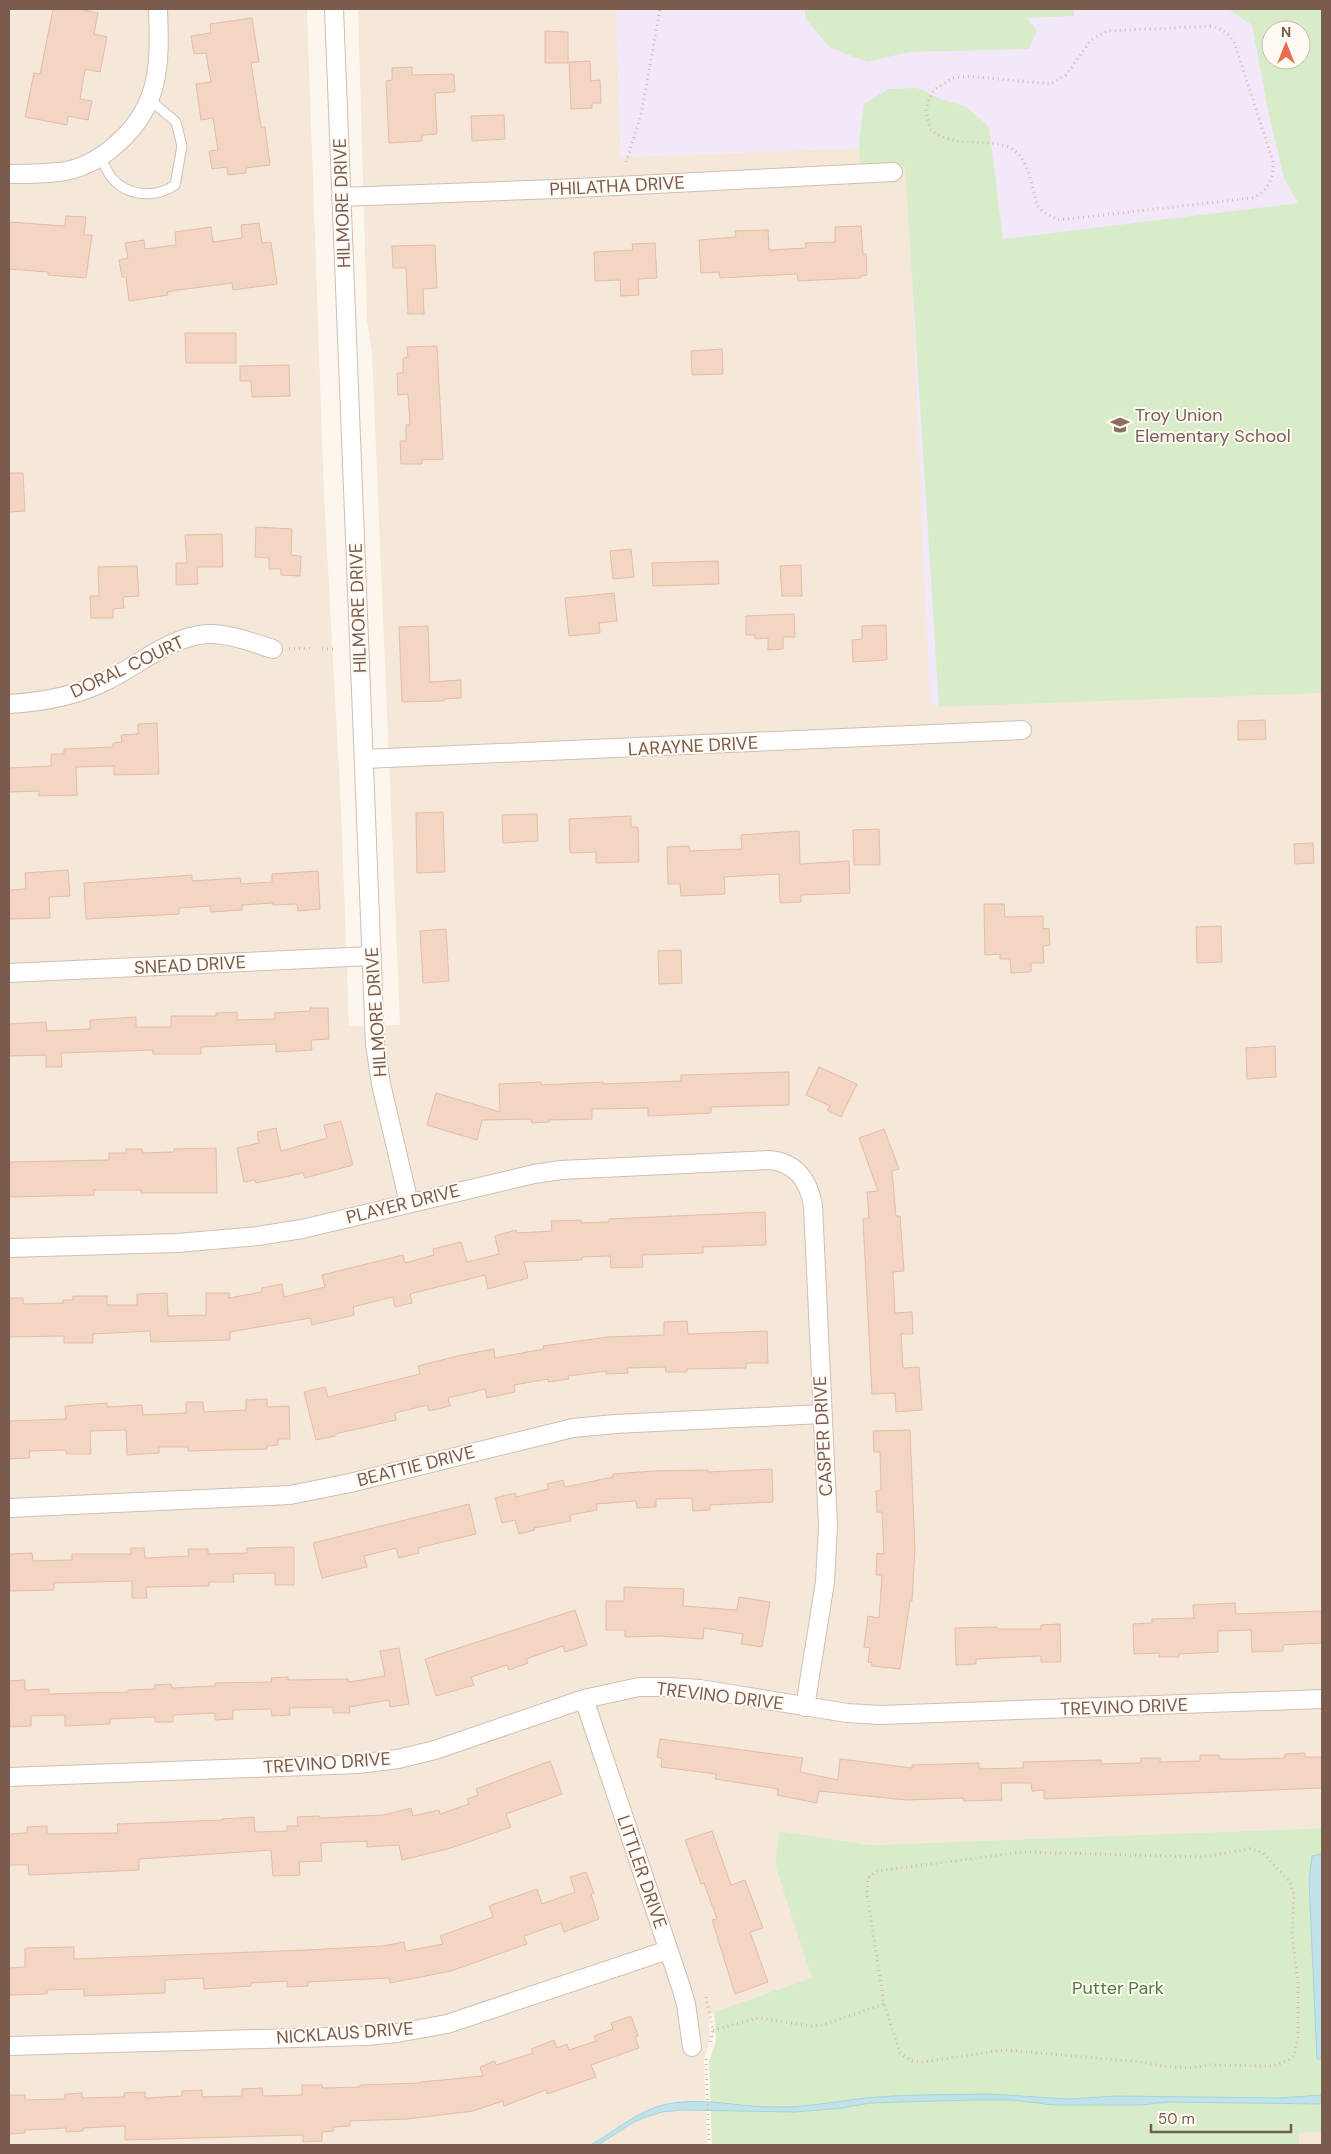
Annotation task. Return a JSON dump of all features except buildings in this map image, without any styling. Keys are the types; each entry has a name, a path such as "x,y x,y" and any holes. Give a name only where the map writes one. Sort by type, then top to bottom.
{"street":[{"path":"9,174 67,170 100,158 138,124 150,101 157,76 158,9"},
{"name":"HILMORE DRIVE","path":"334,9 375,1044 381,1084 409,1203"},
{"name":"PHILATHA DRIVE","path":"341,196 557,189 894,172"},
{"name":"DORAL COURT","path":"9,704 46,700 83,690 107,681 166,646 192,637 208,634 223,635 274,649"},
{"name":"LARAYNE DRIVE","path":"364,759 1022,730"},
{"name":"SNEAD DRIVE","path":"9,973 372,956"},
{"name":"PLAYER DRIVE","path":"9,1248 177,1243 258,1236 302,1229 510,1178 561,1170 769,1160 779,1161 795,1170"},
{"name":"CASPER DRIVE","path":"795,1170 807,1183 813,1206 828,1526 825,1582 805,1707"},
{"name":"BEATTIE DRIVE","path":"9,1508 260,1498 290,1495 350,1483 574,1428 615,1424 822,1414"},
{"name":"TREVINO DRIVE","path":"9,1777 358,1764 385,1761 435,1750 584,1700 625,1689 669,1687 700,1690 847,1714 908,1716 1322,1699"},
{"name":"LITTLER DRIVE","path":"584,1700 686,2004 692,2047"},
{"name":"NICKLAUS DRIVE","path":"9,2046 366,2036 397,2033 447,2024 668,1950"}],"lane":[{"path":"100,158 112,179 136,194 164,192 175,185 182,146 176,122 150,101"}],"path":[{"path":"626,162 641,115 660,9"},
{"path":"1210,26 1220,28 1228,32 1234,42 1272,162 1272,178 1264,191 1252,198 1058,220 1037,205 1023,160 1014,150 995,143 946,140 930,129 926,109 934,90 954,78 968,76 1051,84 1066,75 1091,40 1106,31 1210,26"},
{"path":"322,649 336,649"},
{"path":"1250,1849 1262,1852 1289,1882 1294,1894 1291,1923 1298,1984 1298,2037 1294,2056 1287,2061 1272,2066 1224,2064 1192,2068 1005,2050 922,2062 912,2061 900,2053 884,2004 867,1894 868,1878 876,1871 1023,1852 1202,1857 1250,1849"},
{"path":"706,1997 713,2030 758,2018 810,2026 822,2025 884,2004"},
{"path":"706,2079 709,2145"}],"shaded area":[{"path":"9,9 307,9 324,494 341,808 349,1026 400,1025 372,354 367,320 358,9 616,9 621,157 906,146 1322,693 1322,1828 871,1845 779,1831 775,1865 813,1978 709,2015 710,2039 704,2061 707,2145 9,2145"},
{"name":"Troy Union Elementary School","path":"616,9 1284,9 1277,20 1261,20 1261,70 1278,70 1322,132 1322,693 930,705 906,146 621,157"},
{"path":"1322,2132 1322,2145 1299,2145 1299,2133"}],"green space":[{"path":"805,9 1074,9 1074,16 1026,18 1037,30 1029,49 909,52 867,62 829,47 805,18"},
{"name":"Troy Union Elementary School","path":"1228,9 1322,9 1322,693 939,707 905,166 860,163 859,143 864,104 888,89 917,88 938,98 967,107 989,127 1003,239 1298,203 1284,178 1268,110 1252,25"},
{"name":"Putter Park","path":"1322,1828 1322,2132 1299,2133 1299,2145 712,2145 709,2061 716,2041 714,2012 812,1978 775,1865 779,1831 871,1845"}],"water":[{"path":"1322,1854 1322,2059 1317,2059 1309,1881 1312,1856"},
{"path":"989,2094 1069,2099 1116,2096 1279,2098 1322,2095 1322,2104 1169,2102 1140,2105 1054,2105 1012,2100 970,2100 870,2103 842,2108 795,2112 682,2110 662,2112 646,2117 634,2122 598,2145 590,2145 643,2112 663,2105 677,2103 704,2102 759,2107 785,2107 913,2095"}],"place":[{"name":"Troy Union Elementary School","path":"1120,425"}]}
